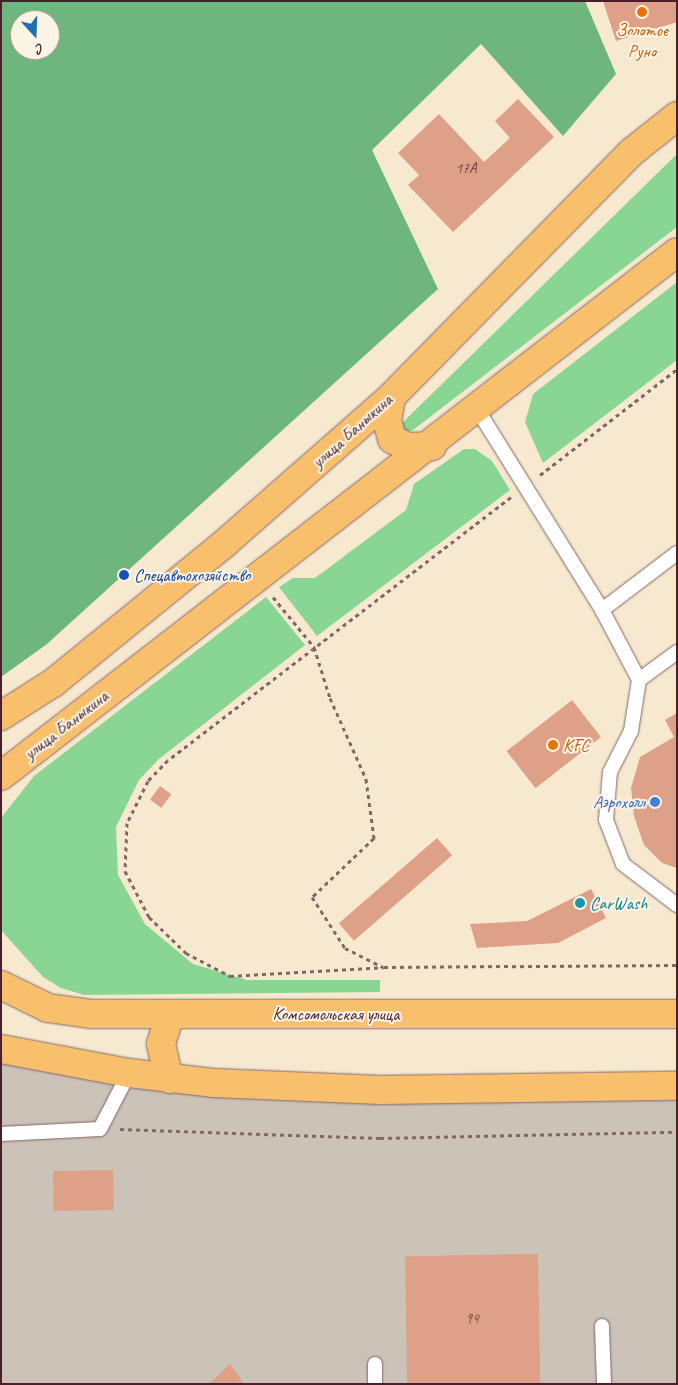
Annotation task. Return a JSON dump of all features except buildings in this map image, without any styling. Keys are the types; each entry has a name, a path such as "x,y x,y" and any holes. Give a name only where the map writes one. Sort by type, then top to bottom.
{"main road":[{"name":"улица Баныкина","path":"1,716 52,683 225,543 391,397 633,151 677,116"},
{"name":"улица Баныкина","path":"1,776 432,446 677,252"},
{"path":"391,397 387,421 392,439 408,446 432,446"},
{"name":"Комсомольская улица","path":"1,985 48,1008 91,1014 677,1014"},
{"path":"169,1079 161,1044 170,1015"},
{"path":"1,1049 169,1079 371,1090 677,1086"}],"lane":[{"path":"477,409 602,610 639,680 631,731 610,772 606,820 623,864 677,906"},
{"path":"602,610 677,553"},
{"path":"639,680 677,652"},
{"path":"1,1134 100,1129 129,1073"},
{"path":"602,1326 604,1384"},
{"path":"375,1364 375,1384"}],"path":[{"path":"677,369 314,647 148,781 127,823 125,871 149,917 186,954 230,976 384,967 677,966"},
{"path":"270,593 314,647 330,698 366,778 374,838 312,897 345,948 384,967"},
{"path":"100,1129 380,1138 677,1132"}],"shaded area":[{"path":"1,1063 169,1079 677,1084 677,1384 1,1384"}],"green space":[{"path":"1,1 585,1 616,74 563,136 481,44 372,150 438,289 47,644 1,677"},
{"path":"677,154 677,227 413,430 406,432 399,426"},
{"path":"677,282 677,360 543,463 525,422 533,394"},
{"path":"464,449 475,449 492,461 510,490 317,636 279,587 293,578 315,578 406,510 414,484"},
{"path":"266,597 305,645 159,759 139,780 116,827 118,875 145,924 193,964 247,980 380,980 380,992 84,995 61,988 43,977 1,930 1,818 34,776"}],"place":[{"name":"Золотое Руно","path":"642,12"},
{"name":"Спецавтохозяйство","path":"124,575"},
{"name":"KFC","path":"553,745"},
{"name":"Аэрохолл","path":"655,802"},
{"name":"CarWash","path":"580,903"}]}
